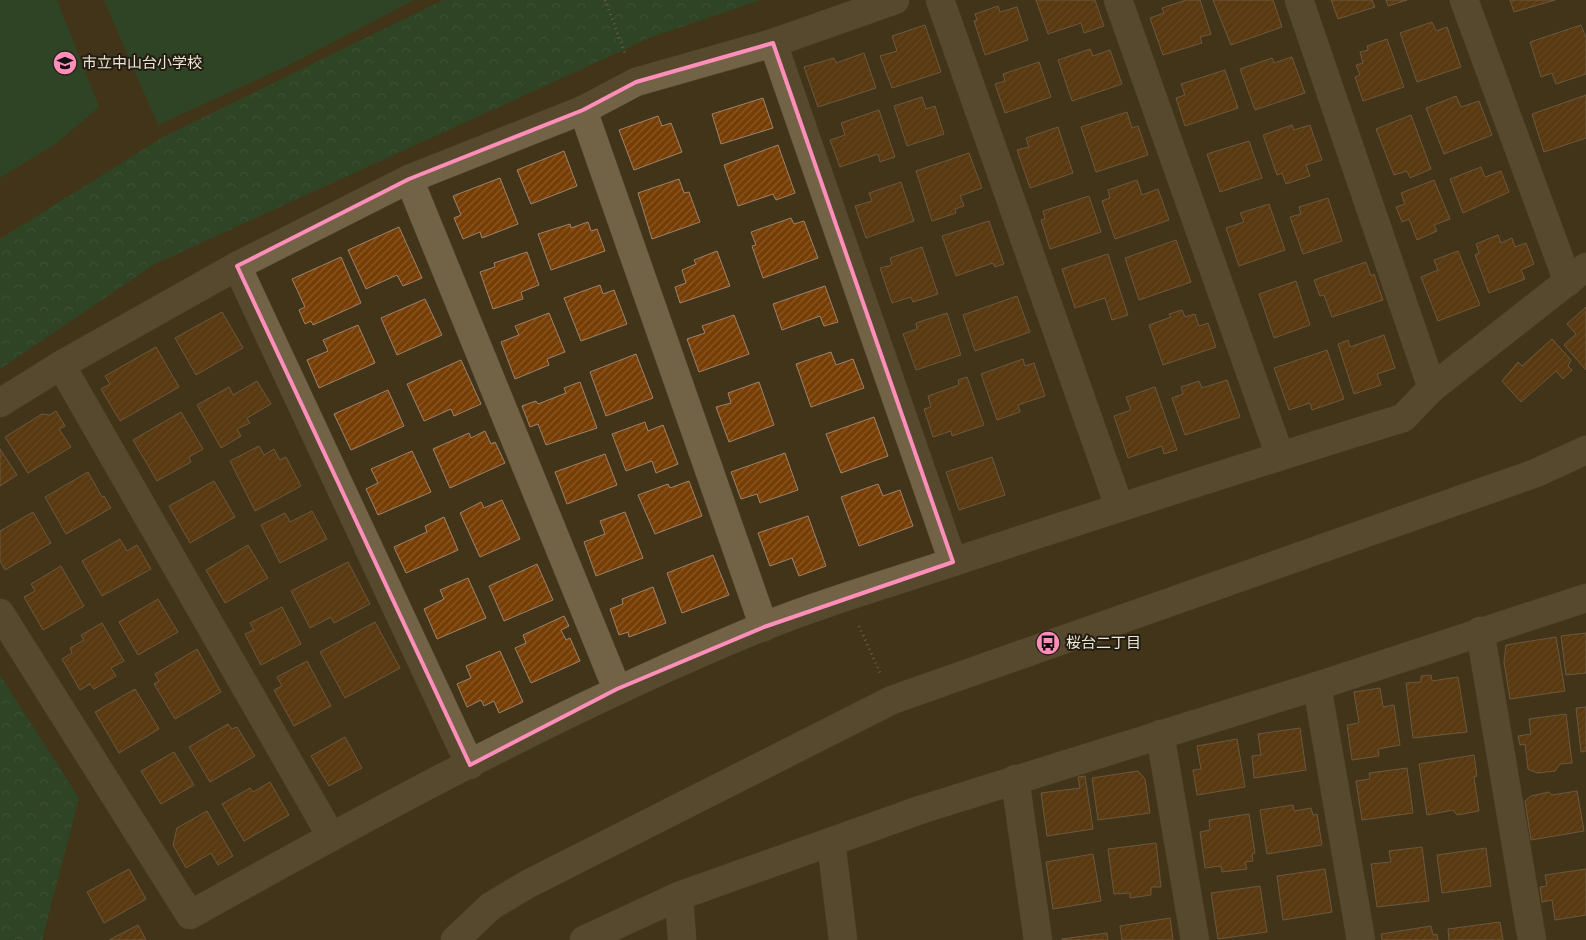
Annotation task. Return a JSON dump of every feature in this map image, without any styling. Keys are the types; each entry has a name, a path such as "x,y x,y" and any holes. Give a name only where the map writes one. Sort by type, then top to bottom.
{"street":[{"path":"0,402 61,365 237,266 409,178 583,110 636,82 773,43 895,0"},
{"path":"940,0 1119,506"},
{"path":"1118,0 1280,456"},
{"path":"1298,0 1432,388"},
{"path":"0,613 190,915 331,836 617,689 764,626 845,596 1119,506 1402,418 1432,388 1577,275 1464,0"},
{"path":"773,43 953,562"},
{"path":"583,110 764,626"},
{"path":"409,178 617,689"},
{"path":"237,266 470,765"},
{"path":"61,365 331,836"},
{"path":"455,940 490,906 528,884 892,700 1536,473 1586,450"},
{"path":"584,940 680,896 1015,779 1316,686 1586,598"},
{"path":"1480,631 1532,940"},
{"path":"1316,686 1361,940"},
{"path":"1160,734 1195,940"},
{"path":"1015,779 1038,940"},
{"path":"832,842 843,940"},
{"path":"680,896 682,940"}],"path":[{"path":"605,0 636,82"},
{"path":"845,596 892,700"}],"highlighted area":[{"path":"773,43 953,562 764,627 617,689 470,765 237,266 409,179 583,110 636,82"}],"green space":[{"path":"0,0 57,0 99,107 58,142 0,178"},
{"path":"104,0 414,0 287,66 158,125"},
{"path":"443,0 761,0 652,37 155,264 0,369 0,239 163,137"},
{"path":"0,675 79,798 42,940 0,940"}],"building":[{"path":"1036,0 1095,0 1104,26 1084,33 1081,23 1048,34"},
{"path":"1186,0 1200,0 1211,34 1200,37 1202,43 1163,55 1150,18 1164,13 1162,8"},
{"path":"1213,0 1273,0 1282,27 1231,45"},
{"path":"1331,0 1372,0 1375,7 1338,19"},
{"path":"1386,0 1407,0 1388,6"},
{"path":"1510,0 1555,0 1514,12"},
{"path":"998,6 1000,12 1017,7 1028,40 985,55 974,21 977,20 975,14"},
{"path":"1432,22 1436,31 1447,27 1461,67 1417,82 1400,33"},
{"path":"925,25 941,72 892,88 880,56 897,51 892,36"},
{"path":"1581,25 1586,38 1586,74 1556,84 1552,73 1541,77 1530,42"},
{"path":"1387,39 1404,87 1363,101 1355,77 1360,75 1356,65 1363,63 1360,52 1368,50 1367,46"},
{"path":"1090,49 1093,56 1110,50 1122,84 1072,101 1058,60"},
{"path":"864,53 876,88 818,107 804,67 834,58 836,63"},
{"path":"1292,57 1305,93 1255,110 1240,69 1272,58 1274,63"},
{"path":"1039,62 1051,97 1005,113 995,84 1005,81 1003,74"},
{"path":"1225,70 1238,108 1185,126 1176,98 1185,95 1181,84"},
{"path":"1586,95 1586,138 1544,152 1532,114"},
{"path":"1456,96 1461,107 1479,101 1492,135 1444,154 1426,108"},
{"path":"922,97 926,109 935,106 944,134 907,146 894,106"},
{"path":"763,98 773,128 721,144 712,114"},
{"path":"879,110 895,157 880,162 878,154 840,167 830,140 845,135 841,123"},
{"path":"1127,112 1132,128 1138,126 1148,155 1096,172 1081,127"},
{"path":"1411,115 1431,169 1410,178 1407,171 1394,175 1376,129"},
{"path":"658,116 662,126 671,123 682,152 634,170 619,130"},
{"path":"1292,125 1294,130 1310,125 1322,160 1306,165 1310,176 1286,184 1282,173 1277,175 1263,135"},
{"path":"1058,127 1073,173 1030,188 1017,150 1029,147 1026,138"},
{"path":"1249,141 1262,178 1220,192 1207,154"},
{"path":"778,145 795,193 776,200 773,194 738,206 724,165"},
{"path":"564,151 577,186 531,204 517,170"},
{"path":"969,153 982,188 960,196 964,206 955,209 956,213 932,221 916,171"},
{"path":"1481,167 1485,177 1501,171 1509,192 1463,213 1450,179"},
{"path":"500,178 518,224 482,238 480,232 463,239 454,218 461,215 453,196"},
{"path":"679,179 684,193 689,192 700,222 652,239 638,193"},
{"path":"1137,180 1142,195 1158,189 1169,220 1115,239 1102,201 1110,198 1108,190"},
{"path":"1434,180 1450,219 1434,225 1437,231 1417,240 1409,219 1402,222 1396,207 1405,204 1401,193"},
{"path":"901,182 914,221 866,238 855,206 872,201 869,193"},
{"path":"1089,196 1101,232 1050,249 1041,220 1045,219 1043,211"},
{"path":"1328,198 1342,241 1303,254 1290,217 1301,214 1299,207"},
{"path":"1269,204 1285,250 1239,266 1226,228 1244,222 1240,213"},
{"path":"791,218 794,224 804,221 818,258 763,278 752,246 756,245 751,232"},
{"path":"989,221 1004,264 995,267 993,263 956,276 942,236"},
{"path":"588,222 591,231 597,229 605,251 551,270 538,234 570,224 571,228"},
{"path":"399,227 422,278 403,286 397,275 366,289 348,250"},
{"path":"1498,235 1501,243 1512,238 1515,247 1526,243 1534,264 1521,270 1525,279 1489,293 1475,255 1479,253 1476,244"},
{"path":"1176,240 1191,282 1139,300 1125,258"},
{"path":"922,247 938,294 913,302 911,297 892,303 880,268 892,265 890,258"},
{"path":"717,251 730,286 680,303 675,287 686,283 682,270 696,264 694,260"},
{"path":"1458,251 1480,305 1438,321 1421,277 1438,270 1434,260"},
{"path":"527,252 539,285 521,292 523,299 493,309 480,272 495,267 494,263"},
{"path":"1108,254 1128,315 1112,320 1105,298 1075,308 1062,269"},
{"path":"341,257 361,303 313,325 311,321 305,324 299,310 305,307 292,279"},
{"path":"1366,262 1371,276 1374,274 1383,300 1332,317 1324,295 1320,296 1314,280"},
{"path":"1296,281 1310,325 1274,338 1259,294"},
{"path":"600,285 603,294 614,290 627,324 581,341 564,298"},
{"path":"825,286 838,322 824,326 820,316 782,330 773,304"},
{"path":"1017,296 1030,332 975,351 963,315"},
{"path":"425,299 442,335 397,355 381,318"},
{"path":"1586,307 1586,370 1564,345 1576,334 1567,324"},
{"path":"1182,310 1185,317 1195,314 1199,326 1208,323 1216,347 1163,365 1149,325 1171,317 1169,314"},
{"path":"222,312 243,348 196,375 175,338"},
{"path":"549,313 565,352 547,359 549,365 515,379 501,342 519,335 515,326"},
{"path":"947,313 961,355 916,370 903,334 917,329 916,323"},
{"path":"734,315 749,354 699,372 687,339 705,333 702,326"},
{"path":"358,325 375,363 319,388 307,360 328,351 323,340"},
{"path":"1384,335 1395,368 1377,374 1381,385 1354,394 1338,344 1348,340 1350,347"},
{"path":"1552,339 1571,360 1568,366 1572,370 1563,379 1556,371 1521,402 1502,381 1518,362 1522,366"},
{"path":"156,347 179,387 120,421 101,389 110,384 105,376"},
{"path":"1327,350 1344,399 1312,410 1310,403 1289,410 1274,368"},
{"path":"831,352 836,365 853,359 864,388 811,407 796,364"},
{"path":"636,354 653,398 606,416 590,372"},
{"path":"1023,359 1025,366 1034,363 1045,396 1018,405 1020,412 997,420 981,374"},
{"path":"461,360 481,404 454,416 451,409 424,421 407,384"},
{"path":"967,377 984,425 952,436 951,431 933,437 924,409 931,407 928,396 959,385 958,380"},
{"path":"1227,380 1240,417 1185,435 1172,398 1183,394 1181,387 1199,381 1202,388"},
{"path":"257,381 271,404 247,418 250,423 237,429 241,436 221,448 197,405 229,387 233,395"},
{"path":"580,382 597,428 546,445 538,424 530,427 522,406 536,401 538,404 566,393 564,388"},
{"path":"759,382 774,425 729,442 716,407 731,403 728,393"},
{"path":"1155,387 1177,450 1164,454 1162,446 1128,458 1114,416 1131,410 1126,397"},
{"path":"388,390 404,426 351,450 334,414"},
{"path":"56,411 65,426 59,429 71,447 28,473 5,437 42,414 50,415"},
{"path":"181,412 203,449 189,457 191,462 157,481 133,440"},
{"path":"874,417 888,456 841,473 826,434"},
{"path":"645,422 648,431 663,425 678,464 656,473 652,461 626,471 612,434"},
{"path":"485,431 491,444 495,442 505,463 450,488 433,449 469,433 471,438"},
{"path":"259,446 264,455 274,449 280,460 286,457 301,486 255,511 230,461"},
{"path":"0,449 17,475 0,486"},
{"path":"412,451 431,492 378,515 366,489 378,483 371,469"},
{"path":"785,453 798,490 760,503 757,494 741,499 731,472"},
{"path":"605,454 617,485 567,504 555,472"},
{"path":"992,457 1005,495 959,510 946,472"},
{"path":"88,472 102,497 104,496 111,508 66,534 45,497"},
{"path":"214,481 235,517 190,543 169,506"},
{"path":"689,481 702,516 655,534 638,495 668,484 670,488"},
{"path":"878,484 883,496 900,490 913,526 859,546 841,497"},
{"path":"502,500 520,539 480,557 460,513 481,502 484,508"},
{"path":"312,511 327,539 280,563 261,525 285,513 290,522"},
{"path":"33,512 51,543 5,570 0,561 0,531"},
{"path":"625,512 643,558 596,576 584,542 605,534 600,521"},
{"path":"808,516 826,566 799,576 792,558 770,566 758,533"},
{"path":"444,517 458,550 406,573 394,547 427,532 425,526"},
{"path":"120,539 127,551 137,545 151,569 102,596 82,561"},
{"path":"248,545 268,578 225,603 206,570"},
{"path":"713,555 729,595 682,613 667,573"},
{"path":"348,562 370,604 334,623 331,617 310,628 291,591"},
{"path":"537,564 553,600 504,621 489,586"},
{"path":"61,566 84,606 43,630 24,597 35,591 31,584"},
{"path":"468,578 486,618 437,639 424,609 444,599 440,590"},
{"path":"653,587 666,623 629,637 628,632 619,635 610,609 623,604 622,599"},
{"path":"158,599 178,632 138,655 119,622"},
{"path":"282,607 301,644 261,665 245,634 254,630 250,623"},
{"path":"564,616 569,626 561,630 566,640 570,638 580,661 531,683 515,648 526,643 523,635"},
{"path":"375,622 400,668 345,698 320,652"},
{"path":"102,623 124,661 111,668 116,676 94,689 90,684 80,690 62,659 72,653 70,648 84,640 81,635"},
{"path":"1586,633 1586,673 1566,675 1561,636"},
{"path":"1556,637 1565,691 1510,699 1504,662 1506,645"},
{"path":"197,649 221,692 175,719 154,684 159,681 155,674"},
{"path":"500,651 523,702 499,713 494,701 484,706 481,700 467,707 457,684 471,678 466,666"},
{"path":"307,661 331,706 294,726 274,690 282,686 277,677"},
{"path":"1431,675 1432,681 1458,677 1467,732 1413,738 1406,683 1421,682 1421,676"},
{"path":"1380,688 1383,707 1394,705 1400,745 1378,749 1379,756 1352,760 1347,725 1359,723 1354,692"},
{"path":"135,689 159,729 119,753 95,712"},
{"path":"1586,707 1586,751 1581,752 1576,708"},
{"path":"1566,714 1572,763 1560,764 1555,771 1537,773 1528,769 1525,744 1520,745 1518,736 1531,734 1529,719"},
{"path":"228,724 232,729 237,727 255,756 210,782 189,747"},
{"path":"1300,728 1306,770 1254,778 1252,756 1261,755 1258,734"},
{"path":"345,737 362,768 329,786 311,756"},
{"path":"1237,739 1245,787 1197,795 1193,770 1201,769 1197,746"},
{"path":"174,752 194,785 161,804 141,771"},
{"path":"1474,755 1477,776 1474,777 1479,811 1457,815 1453,810 1427,815 1419,764"},
{"path":"1407,768 1413,813 1362,820 1356,781 1370,779 1369,773"},
{"path":"1138,771 1145,779 1150,813 1098,820 1092,778"},
{"path":"1085,776 1093,829 1047,836 1041,793 1080,788 1078,777"},
{"path":"270,782 289,815 244,841 222,804 250,788 253,792"},
{"path":"1577,791 1584,831 1531,840 1525,801 1531,796 1549,792 1552,795"},
{"path":"1293,805 1294,811 1311,808 1313,815 1317,814 1322,845 1267,854 1260,810"},
{"path":"207,811 233,856 218,865 211,853 186,868 173,845 177,828"},
{"path":"1249,814 1255,853 1252,854 1253,861 1245,862 1247,869 1222,872 1221,866 1205,868 1200,832 1210,830 1209,820"},
{"path":"1156,843 1161,887 1151,887 1151,895 1130,898 1130,893 1114,894 1108,849"},
{"path":"1422,847 1429,901 1377,907 1371,864 1391,862 1389,851"},
{"path":"1486,848 1491,886 1442,893 1437,855"},
{"path":"1093,854 1101,901 1053,909 1046,862"},
{"path":"129,869 146,899 104,923 87,892"},
{"path":"1325,869 1332,912 1283,920 1277,876"},
{"path":"1586,869 1586,915 1555,920 1552,900 1542,902 1540,887 1547,886 1545,875"},
{"path":"1260,886 1267,932 1218,939 1211,893"},
{"path":"1170,918 1173,940 1122,940 1120,926"},
{"path":"1500,922 1503,940 1449,940 1448,929"},
{"path":"138,925 146,940 109,940"},
{"path":"1431,926 1433,935 1437,934 1438,940 1382,940 1381,934"},
{"path":"1107,933 1108,940 1062,940 1062,939"}],"place":[{"name":"市立中山台小学校","path":"65,63"},
{"name":"桜台二丁目","path":"1048,643"}]}
